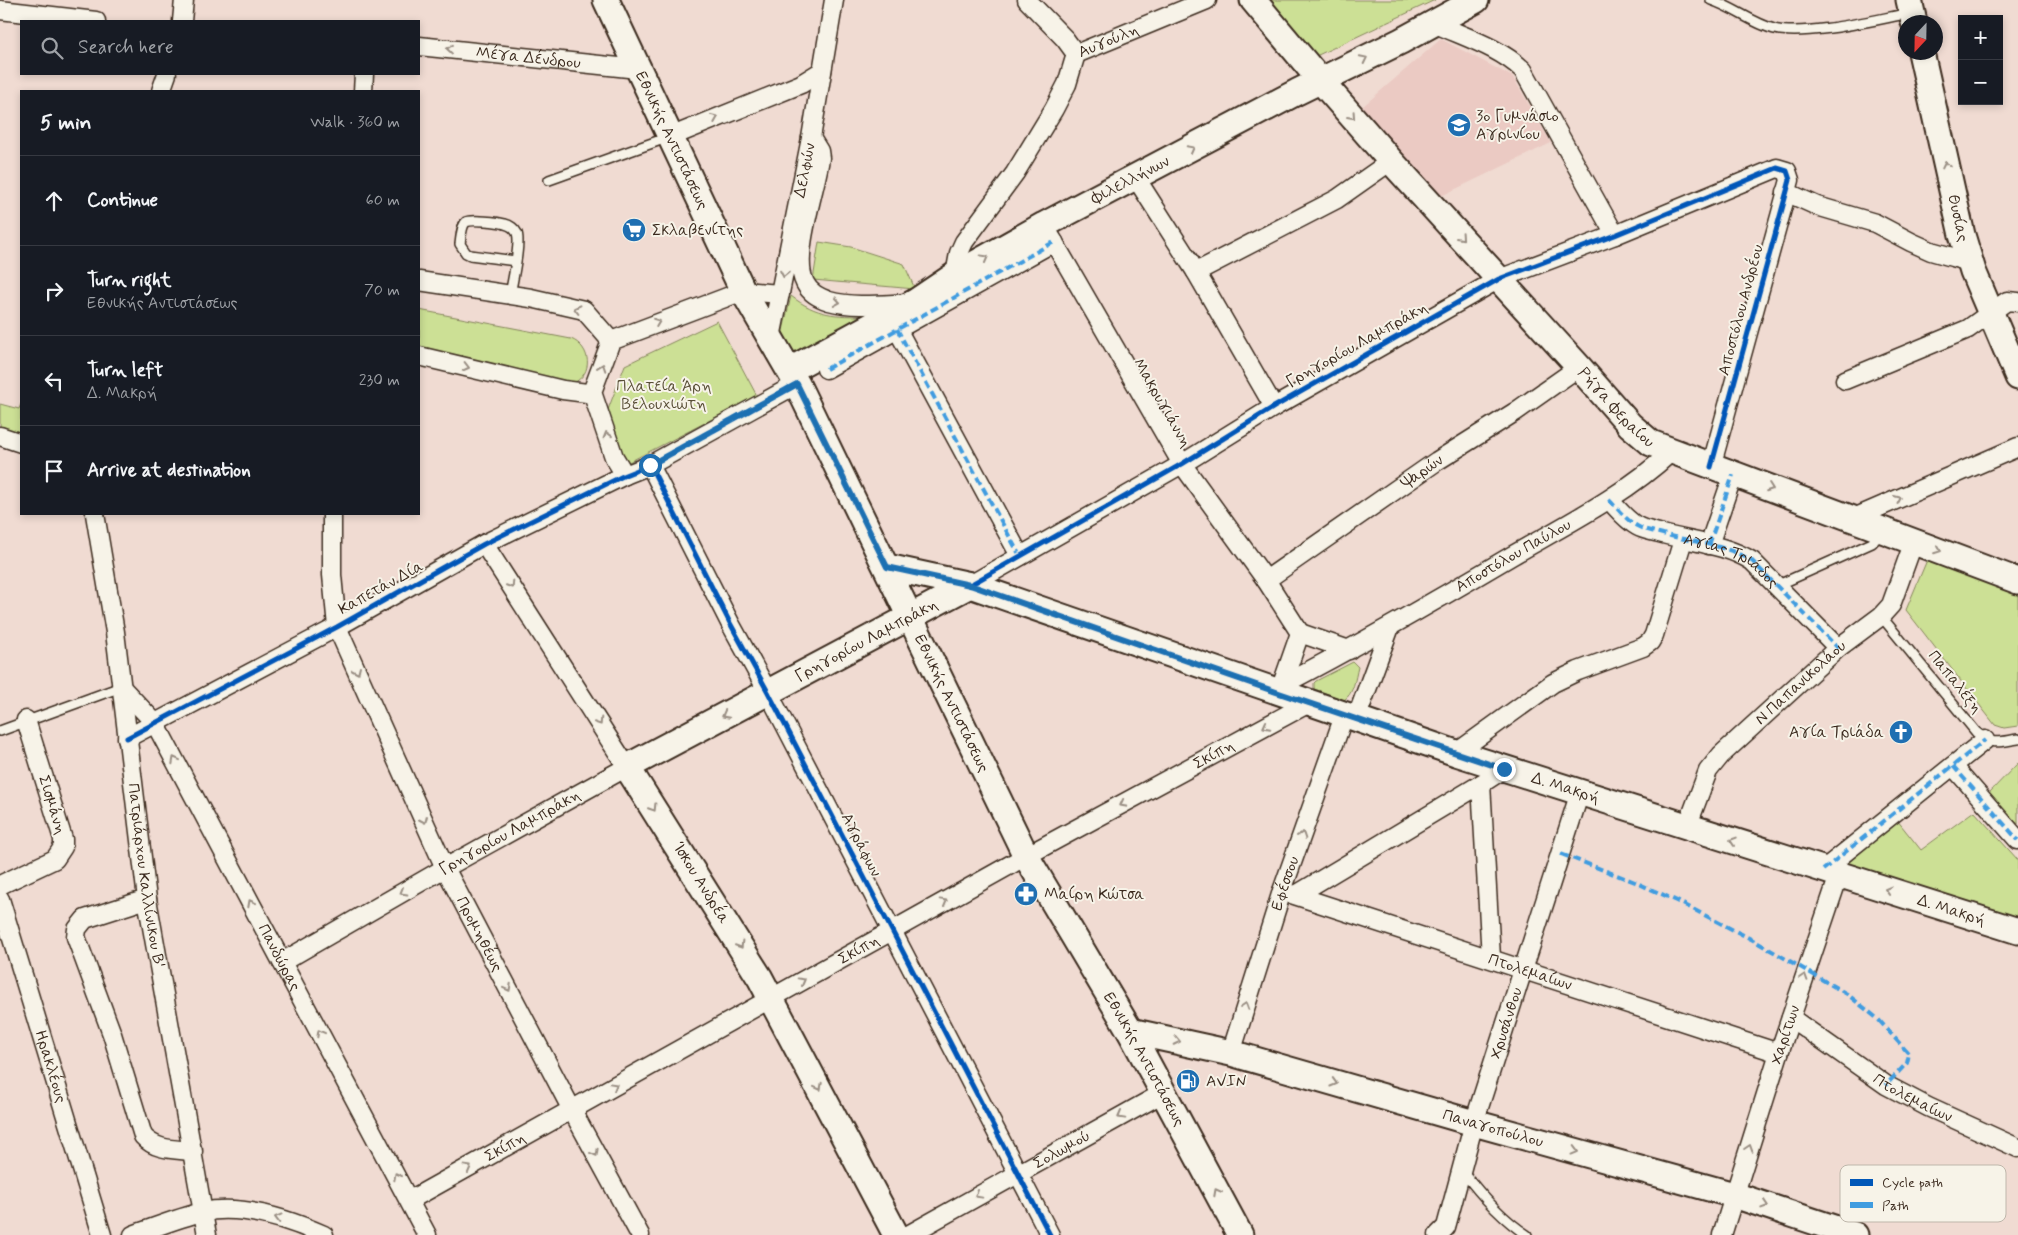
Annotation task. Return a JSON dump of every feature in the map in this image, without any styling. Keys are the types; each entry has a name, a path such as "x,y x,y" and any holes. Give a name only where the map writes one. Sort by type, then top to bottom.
{"street":[{"path":"182,20 184,0"},
{"name":"Εθνικής Αντιστάσεως","path":"606,0 743,291 794,377 912,617 1026,856 1130,1031 1240,1235"},
{"name":"Δελφών","path":"771,338 811,138 834,0"},
{"name":"Αυγούλη","path":"1027,0 1065,39 1076,54 1208,0"},
{"name":"Ρήγα Φεραίου","path":"1253,0 1320,80 1391,160 1638,433 1651,443 2018,581"},
{"name":"Φιλελλήνων","path":"794,377 915,302 954,275 1049,234 1136,178 1476,0"},
{"path":"0,10 87,20"},
{"path":"1434,23 1498,52 1523,70 1615,235"},
{"name":"Μέγα Δένδρου","path":"420,46 638,69"},
{"path":"954,275 964,242 1015,173 1054,109 1067,84 1076,54"},
{"name":"Θυσίας","path":"1923,60 1958,220 1970,262 2018,376"},
{"path":"670,137 801,84 822,71"},
{"path":"161,90 167,75"},
{"path":"363,90 364,75"},
{"path":"811,138 819,152 820,158 800,261 804,282 808,289 813,294 830,301 870,305 915,302"},
{"path":"1196,272 1337,199 1391,160"},
{"name":"Γρηγορίου Λαμπράκη","path":"282,962 445,868 627,767 970,585 1182,464 1274,406 1499,279 1615,235 1777,168"},
{"name":"Αποστόλου Ανδρέου","path":"1709,544 1722,471 1790,180 1787,171 1777,168"},
{"path":"1136,178 1196,272 1274,406"},
{"path":"1786,192 1817,206 1875,223 1931,251 1970,262"},
{"path":"826,369 897,329 1049,234"},
{"name":"Μακρυγιάννη","path":"1049,234 1182,464 1266,580 1300,633"},
{"path":"420,281 510,295 584,310 611,341"},
{"path":"625,475 614,457 592,392 611,341 743,291 780,294"},
{"path":"1845,380 1968,329 2007,301 2018,302"},
{"path":"897,329 1020,556"},
{"path":"420,356 563,390 587,394 592,392"},
{"name":"Ψαρών","path":"1266,580 1437,461 1515,412 1579,366"},
{"name":"Καπετάν Δία","path":"127,738 337,627 484,544 625,475 650,465 794,377"},
{"path":"0,436 20,443"},
{"path":"1854,518 2018,447"},
{"name":"Αποστόλου Παύλου","path":"1281,689 1609,500 1655,467 1671,452"},
{"name":"Αγράφων","path":"650,465 730,623 768,692 1050,1235"},
{"name":"Αγίας Τριάδος","path":"1609,500 1629,521 1639,528 1683,540 1709,544 1743,555 1752,561 1838,648"},
{"name":"Πατριάρχου Καλλίνικου B'","path":"95,515 116,632 147,899 207,1235"},
{"name":"Προμηθέως","path":"332,515 332,575 337,627 445,868 640,1235"},
{"path":"1456,753 1553,683 1578,671 1634,652 1650,642 1654,635 1683,540"},
{"name":"Ν Παπανικολάου","path":"1687,826 1708,771 1720,755 1838,648 1881,616 1891,605 1914,541"},
{"name":"Ίσκου Ανδρέα","path":"484,544 750,962 896,1235"},
{"name":"Δ. Μακρή","path":"887,567 970,585 1281,689 1309,703 1504,769 2018,931"},
{"name":"Εφέσσου","path":"1231,1052 1350,717 1390,627"},
{"path":"1281,689 1300,633 1350,650"},
{"name":"Πανδώρας","path":"121,687 155,723 427,1235"},
{"name":"Σκίπη","path":"410,1200 1026,856 1309,703"},
{"name":"Σισμάνη","path":"0,885 54,859 63,847 63,840 26,720"},
{"path":"1831,872 1985,740"},
{"path":"1953,766 2018,840"},
{"path":"1289,893 1481,784 1504,769"},
{"path":"1481,784 1491,958"},
{"name":"Χρυσάνθου","path":"1445,1232 1474,1123 1522,968 1580,792"},
{"name":"Χαρίτων","path":"1722,1235 1791,1018 1831,872"},
{"name":"Πτολεμαίων","path":"1289,893 1779,1053"},
{"name":"Ηρακλέους","path":"0,899 102,1235"},
{"path":"147,899 84,918 77,929 76,937 112,1034 143,1136 154,1146 193,1151"},
{"name":"Πτολεμαίων","path":"1791,1018 1886,1084 1928,1107 2018,1148"},
{"name":"Παναγοπούλου","path":"1130,1031 1231,1052 1474,1123 1734,1195 1855,1235"},
{"name":"Σολωμού","path":"908,1235 1163,1093"},
{"path":"133,1235 204,1212 232,1211 261,1213 296,1223 324,1235"}],"lane":[{"path":"1711,0 1735,9 1774,29 1798,30 1836,27 1912,12"},
{"path":"549,180 670,137"},
{"path":"510,295 516,261 518,238 512,228 506,224 475,221 464,225 460,244 466,253 516,261"},
{"path":"1776,586 1872,543 1884,530"},
{"name":"Παπαλέξη","path":"1881,616 1976,732 1985,740"},
{"path":"0,731 121,687"},
{"path":"1985,740 1995,742 2018,739"},
{"path":"1461,1169 1476,1189 1516,1228 1527,1235"}],"shaded area":[{"name":"3ο Γυμνάσιο Αγρινίου","path":"1441,39 1513,77 1551,143 1437,198 1362,107"}],"green space":[{"path":"1268,0 1435,0 1316,56"},
{"path":"819,242 851,247 904,264 915,289 813,280"},
{"path":"791,296 809,308 827,314 867,316 796,360 782,335"},
{"path":"420,310 571,339 583,348 587,361 584,373 580,379 573,383 420,349"},
{"name":"Πλατεία Άρη Βελουχιώτη","path":"717,321 757,396 629,462 625,462 606,415 625,365"},
{"path":"0,404 19,409 20,406 20,438 0,430"},
{"path":"1927,560 2018,595 2018,726 2004,728 1995,725 1906,610"},
{"path":"1353,662 1358,667 1355,681 1350,694 1344,700 1314,689 1316,681"},
{"path":"2018,763 2018,824 1988,794"},
{"path":"1974,811 2018,860 2018,918 1847,864 1897,820 1921,850"}],"marked path":[{"path":"826,369 1054,242"},
{"path":"897,329 1020,556"},
{"path":"650,465 797,384"},
{"path":"1709,545 1733,475"},
{"path":"1609,500 1626,518 1640,527 1719,547 1742,555 1752,561 1838,648"},
{"path":"1823,870 1985,740"},
{"path":"1953,766 2018,840"},
{"path":"1561,854 1635,882 1677,901 1753,940 1847,994 1878,1019 1909,1054 1907,1063 1886,1085"}],"cycle path":[{"path":"970,585 1182,464 1274,407 1499,279 1615,235 1777,168 1787,171 1790,180 1711,467"},
{"path":"127,738 337,627 484,544 625,475 650,465 730,623 768,692 1050,1235"}],"place":[{"name":"3ο Γυμνάσιο Αγρινίου","path":"1459,125"},
{"name":"Σκλαβενίτης","path":"634,230"},
{"name":"Αγία Τριάδα","path":"1901,732"},
{"name":"Μαίρη Κώτσα","path":"1026,894"},
{"name":"AVIN","path":"1188,1081"}],"route":[{"path":"650,465 797,384 887,567 970,585 1504,769"}]}
